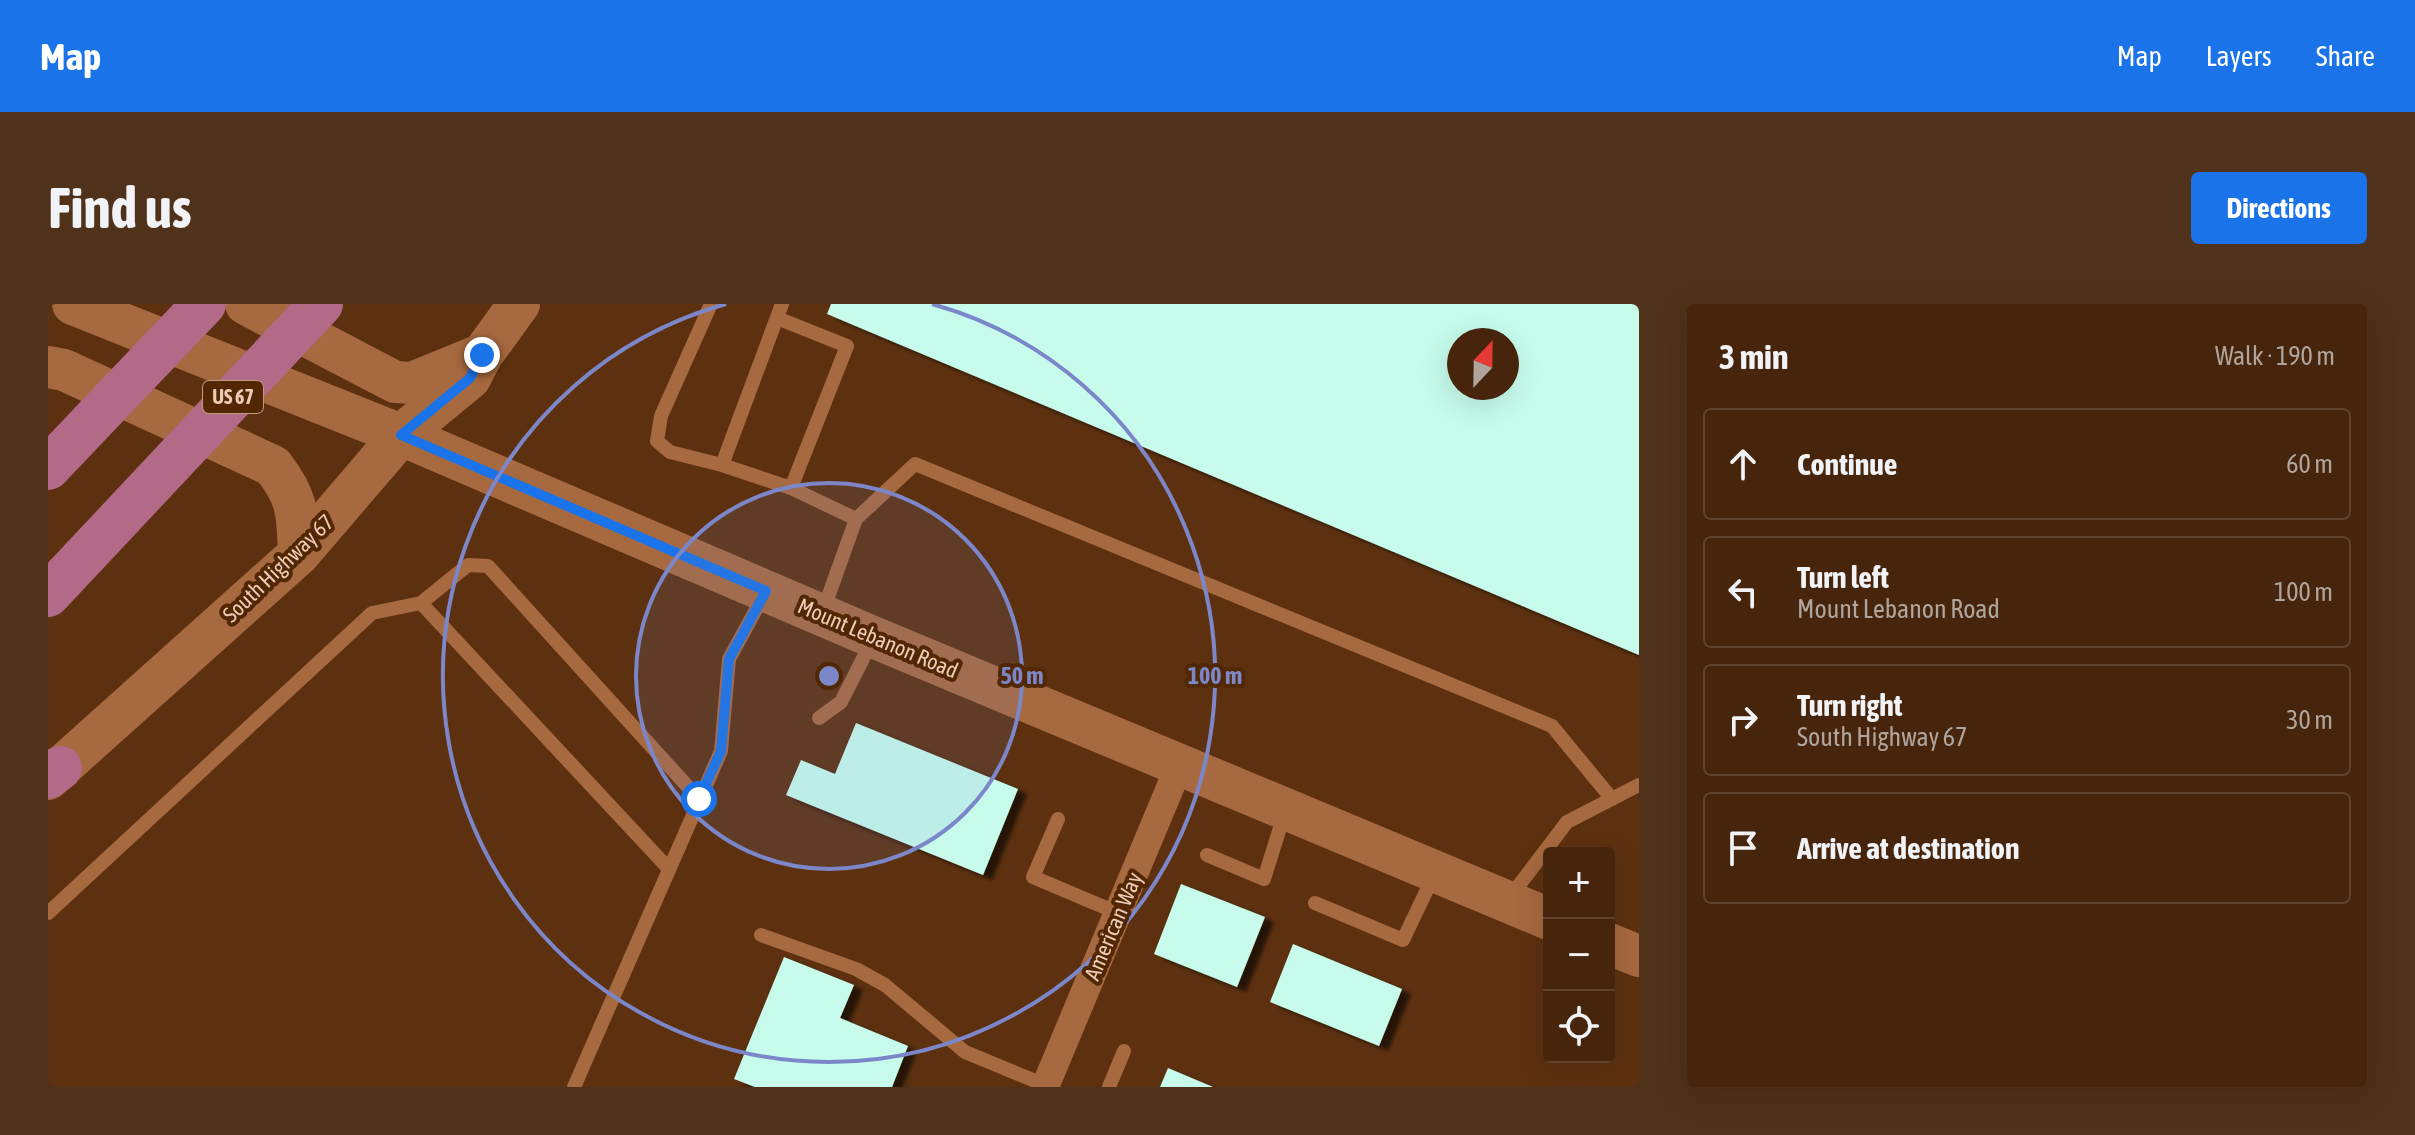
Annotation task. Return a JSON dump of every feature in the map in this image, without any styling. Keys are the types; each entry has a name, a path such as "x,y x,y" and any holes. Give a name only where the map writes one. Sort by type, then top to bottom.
{"highway":[{"path":"54,463 204,304"},
{"name":"US 67","path":"48,595 321,304"}],"street":[{"name":"Mount Lebanon Road","path":"73,304 401,435 873,637 1543,916"},
{"path":"246,304 395,382 412,383 482,355"},
{"name":"South Highway 67","path":"52,775 299,554 401,435 470,378 482,355 519,304"},
{"path":"48,367 64,370 273,466 286,482 296,503 299,554"},
{"name":"American Way","path":"1045,1086 1180,764"},
{"path":"1615,946 1639,956"}],"lane":[{"path":"711,304 661,416 657,441 670,452 791,488 856,519"},
{"path":"722,465 779,311 847,346 791,488"},
{"path":"822,615 856,519 915,464 1552,726 1612,799"},
{"path":"48,913 372,613 421,603 468,565 488,566 699,799"},
{"path":"574,1087 721,751 729,659 766,591"},
{"path":"421,603 669,869"},
{"path":"819,718 841,702 873,637"},
{"path":"1507,901 1567,822 1639,785"},
{"path":"1207,855 1264,879 1287,808"},
{"path":"1058,819 1033,877 1118,913"},
{"path":"1315,903 1403,940 1436,871"},
{"path":"761,935 856,969 885,985 965,1052 1045,1086"},
{"path":"1109,1087 1124,1051"}],"building":[{"path":"831,304 1639,304 1639,655 827,314"},
{"path":"856,723 1018,789 983,875 786,795 801,760 835,774"},
{"path":"1181,884 1265,917 1237,987 1154,954"},
{"path":"1293,944 1402,989 1379,1046 1270,1002"},
{"path":"784,957 854,985 840,1018 908,1046 892,1087 755,1087 734,1079"},
{"path":"1168,1068 1213,1087 1160,1087"}],"route":[{"path":"482,355 470,378 401,435 766,591 729,659 721,751 699,799"}]}
